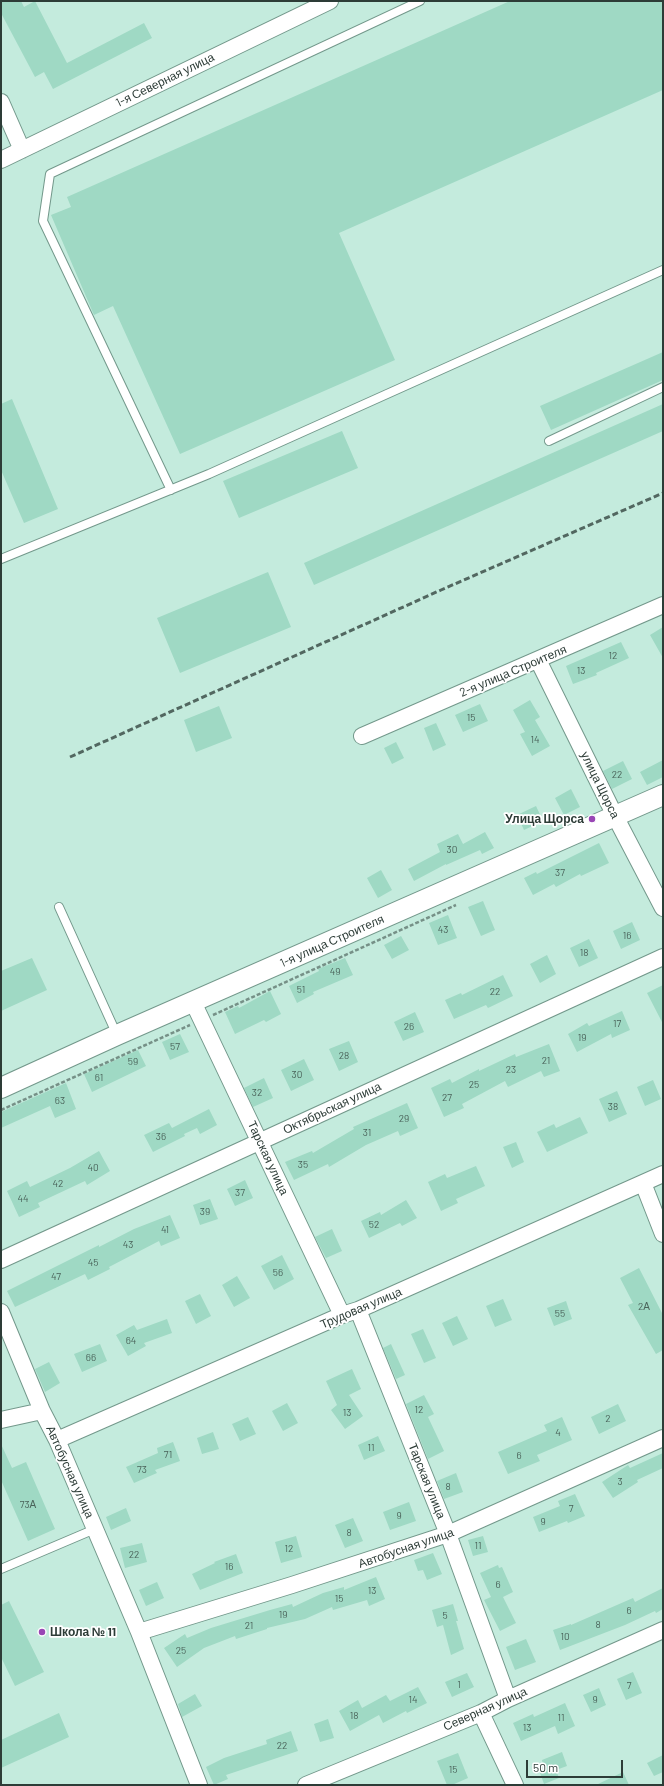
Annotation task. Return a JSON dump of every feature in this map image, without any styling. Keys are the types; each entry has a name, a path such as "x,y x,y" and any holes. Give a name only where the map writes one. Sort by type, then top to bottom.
{"street":[{"name":"1-я Северная улица","path":"1,160 151,86 330,1"},
{"path":"1,102 22,150"},
{"name":"2-я улица Строителя","path":"362,736 663,605"},
{"name":"улица Щорса","path":"538,660 615,816 663,908"},
{"name":"1-я улица Строителя","path":"1,1088 117,1035 663,795"},
{"name":"Октябрьская улица","path":"1,1260 663,957"},
{"name":"Тарская улица","path":"193,1002 342,1315"},
{"name":"Трудовая улица","path":"57,1440 342,1315 358,1310 663,1174"},
{"path":"643,1183 663,1234"},
{"name":"Тарская улица","path":"358,1310 448,1534 508,1699"},
{"name":"Автобусная улица","path":"1,1312 42,1411 57,1440 139,1632 199,1785"},
{"path":"1,1420 42,1411"},
{"name":"Автобусная улица","path":"139,1632 292,1585 448,1534 663,1438"},
{"name":"Северная улица","path":"306,1785 480,1713 663,1630"},
{"path":"480,1713 515,1785"}],"lane":[{"path":"170,490 42,221 50,174 420,1"},
{"path":"1,558 216,471 663,270"},
{"path":"548,441 663,387"},
{"path":"59,907 117,1035"},
{"path":"1,1569 95,1529"}],"path":[{"path":"1,1110 463,902"}],"building":[{"path":"1,1 21,1 24,7 35,1 67,63 144,23 152,38 53,89 44,72 35,77 1,13"},
{"path":"510,1 663,1 663,90 339,233 395,360 180,454 113,306 94,315 51,215 71,207 67,197"},
{"path":"663,352 663,380 551,430 540,406"},
{"path":"12,399 58,509 24,523 1,470 1,404"},
{"path":"663,404 663,431 314,585 304,563"},
{"path":"342,431 358,468 239,518 223,481"},
{"path":"268,572 291,627 180,673 157,618"},
{"path":"663,627 663,658 650,635"},
{"path":"621,642 629,658 596,673 597,675 573,684 566,666"},
{"path":"530,700 540,717 535,720 550,746 532,756 520,734 525,732 513,710"},
{"path":"480,704 488,721 463,732 455,715"},
{"path":"219,706 232,738 196,752 184,720"},
{"path":"436,723 446,745 433,751 424,728"},
{"path":"396,742 404,758 392,764 384,748"},
{"path":"663,760 663,777 647,785 640,772"},
{"path":"623,761 632,779 612,789 603,771"},
{"path":"571,789 580,807 564,815 555,798"},
{"path":"536,806 543,821 524,830 517,815"},
{"path":"485,832 494,848 482,854 480,850 446,864 414,881 408,869 440,852 437,844 458,834 463,844"},
{"path":"599,843 609,863 581,876 580,874 556,887 554,884 533,895 524,878 536,872 537,874"},
{"path":"381,870 392,890 378,898 367,878"},
{"path":"483,901 495,930 481,936 468,907"},
{"path":"448,915 457,938 438,945 429,923"},
{"path":"632,922 640,940 621,949 613,931"},
{"path":"401,936 409,950 392,959 384,945"},
{"path":"589,939 598,958 579,967 570,948"},
{"path":"547,955 556,974 540,983 530,964"},
{"path":"32,958 47,990 1,1011 1,971"},
{"path":"345,958 353,975 313,992 314,994 297,1003 289,986 319,971 318,969"},
{"path":"503,975 513,996 488,1008 486,1005 454,1019 445,1000 461,993 462,995"},
{"path":"663,985 663,1024 647,993"},
{"path":"270,991 281,1014 266,1022 264,1020 235,1034 225,1012 238,1006 239,1008"},
{"path":"622,1011 630,1030 612,1038 611,1034 577,1052 568,1034 587,1023 589,1026"},
{"path":"415,1012 424,1032 403,1041 394,1022"},
{"path":"180,1034 189,1052 170,1060 162,1042"},
{"path":"349,1041 358,1062 339,1071 329,1049"},
{"path":"549,1044 560,1071 544,1077 541,1071 508,1087 505,1081 462,1104 464,1108 444,1117 431,1088 450,1079 452,1083 479,1069 479,1071 515,1054 516,1057"},
{"path":"138,1050 146,1066 92,1092 84,1074"},
{"path":"304,1059 314,1080 291,1091 281,1070"},
{"path":"264,1078 273,1098 253,1107 244,1088"},
{"path":"653,1080 661,1099 645,1106 637,1087"},
{"path":"66,1083 76,1109 55,1118 50,1106 1,1128 1,1112"},
{"path":"617,1091 627,1114 609,1122 599,1099"},
{"path":"407,1103 418,1128 400,1136 398,1131 366,1145 329,1167 328,1164 294,1180 285,1162 312,1151 313,1153 354,1129 353,1127"},
{"path":"209,1109 217,1125 200,1134 197,1128 184,1134 185,1136 153,1152 144,1135 169,1123 172,1128"},
{"path":"580,1117 588,1133 547,1152 537,1132 554,1124 556,1128"},
{"path":"516,1142 524,1162 512,1168 503,1147"},
{"path":"99,1151 110,1171 87,1185 85,1181 38,1203 40,1207 19,1217 7,1191 27,1181 30,1187 70,1168"},
{"path":"476,1166 485,1186 456,1199 458,1203 441,1211 428,1182 445,1174 447,1178"},
{"path":"245,1180 253,1198 235,1206 227,1189"},
{"path":"210,1199 218,1219 200,1225 193,1205"},
{"path":"406,1200 417,1218 402,1226 400,1223 369,1238 361,1221 380,1212 381,1215"},
{"path":"170,1215 180,1238 161,1246 159,1241 109,1267 110,1269 88,1280 85,1274 15,1307 7,1291 99,1245 99,1247 134,1229"},
{"path":"332,1229 342,1251 326,1258 315,1237"},
{"path":"282,1255 294,1279 274,1290 261,1266"},
{"path":"639,1268 663,1315 663,1350 656,1354 628,1305 633,1303 620,1278"},
{"path":"237,1276 250,1298 234,1307 222,1285"},
{"path":"200,1294 211,1316 196,1324 185,1301"},
{"path":"503,1299 512,1320 495,1327 486,1306"},
{"path":"566,1301 572,1319 554,1326 547,1308"},
{"path":"457,1316 468,1339 453,1346 442,1323"},
{"path":"167,1319 172,1333 144,1343 146,1346 128,1356 116,1335 134,1325 137,1330"},
{"path":"423,1329 436,1358 424,1363 411,1334"},
{"path":"100,1344 107,1361 82,1372 74,1354"},
{"path":"391,1344 405,1375 396,1379 383,1348"},
{"path":"49,1362 60,1383 45,1392 35,1369"},
{"path":"352,1369 361,1389 349,1395 363,1416 345,1429 331,1410 337,1405 326,1381"},
{"path":"424,1395 434,1414 428,1417 444,1451 428,1459 406,1404"},
{"path":"287,1403 298,1423 283,1431 272,1411"},
{"path":"618,1404 626,1421 599,1434 591,1417"},
{"path":"248,1417 256,1434 240,1441 232,1424"},
{"path":"562,1417 572,1440 537,1455 540,1461 508,1474 498,1452 547,1431 544,1425"},
{"path":"213,1432 219,1449 202,1454 197,1438"},
{"path":"378,1436 385,1451 364,1460 358,1445"},
{"path":"173,1442 180,1461 155,1470 157,1473 134,1483 126,1467 158,1453 157,1448"},
{"path":"1,1444 12,1468 26,1462 55,1529 28,1541 1,1480"},
{"path":"663,1453 663,1468 637,1480 638,1482 613,1498 602,1482 628,1465 630,1468"},
{"path":"456,1473 463,1492 444,1499 437,1481"},
{"path":"575,1494 585,1516 539,1532 533,1517 560,1506 558,1501"},
{"path":"409,1502 416,1521 390,1530 383,1512"},
{"path":"126,1508 131,1521 111,1530 106,1517"},
{"path":"353,1518 363,1541 345,1548 335,1525"},
{"path":"296,1536 302,1557 281,1563 275,1542"},
{"path":"483,1536 488,1552 473,1556 468,1540"},
{"path":"142,1543 147,1562 125,1568 120,1548"},
{"path":"433,1553 442,1574 427,1580 423,1570 418,1571 414,1560"},
{"path":"236,1554 243,1573 200,1590 192,1574 215,1563 214,1562"},
{"path":"498,1565 499,1568 502,1567 513,1592 503,1597 516,1623 500,1631 484,1600 491,1597 480,1573"},
{"path":"376,1577 385,1599 369,1606 367,1600 333,1610 332,1607 305,1619 267,1628 236,1639 235,1636 204,1648 177,1667 164,1648 185,1634 187,1638 211,1628 270,1610 292,1604 293,1607 323,1593 344,1587 344,1590"},
{"path":"157,1582 164,1598 146,1606 139,1590"},
{"path":"663,1588 663,1609 560,1650 553,1630 571,1625 633,1598 635,1602"},
{"path":"9,1601 44,1672 15,1686 1,1657 1,1605"},
{"path":"453,1604 464,1649 451,1655 443,1625 437,1627 432,1610"},
{"path":"526,1639 536,1662 515,1670 506,1647"},
{"path":"633,1672 642,1693 626,1700 617,1679"},
{"path":"467,1673 474,1687 452,1697 445,1682"},
{"path":"418,1687 427,1703 407,1713 406,1711 383,1723 379,1715 350,1731 339,1711 358,1700 362,1708 386,1695 390,1701"},
{"path":"599,1688 606,1705 591,1712 583,1695"},
{"path":"195,1694 202,1706 182,1717 178,1704"},
{"path":"565,1703 575,1726 558,1734 555,1726 521,1741 513,1723 533,1714 534,1717"},
{"path":"59,1713 69,1737 1,1768 1,1740"},
{"path":"328,1719 334,1738 320,1742 314,1724"},
{"path":"291,1731 298,1751 226,1775 228,1779 214,1785 206,1767 224,1758 267,1744 266,1740"},
{"path":"562,1752 567,1766 556,1770 559,1778 544,1784 538,1767 543,1765 542,1760"},
{"path":"458,1753 468,1778 452,1785 447,1785 437,1761"},
{"path":"663,1755 663,1772 654,1776 647,1763"},
{"path":"623,1772 629,1785 596,1785"}],"railway":[{"path":"70,757 441,590 663,493"}],"place":[{"name":"Улица Щорса","path":"592,819"},
{"name":"Школа № 11","path":"42,1632"}]}
